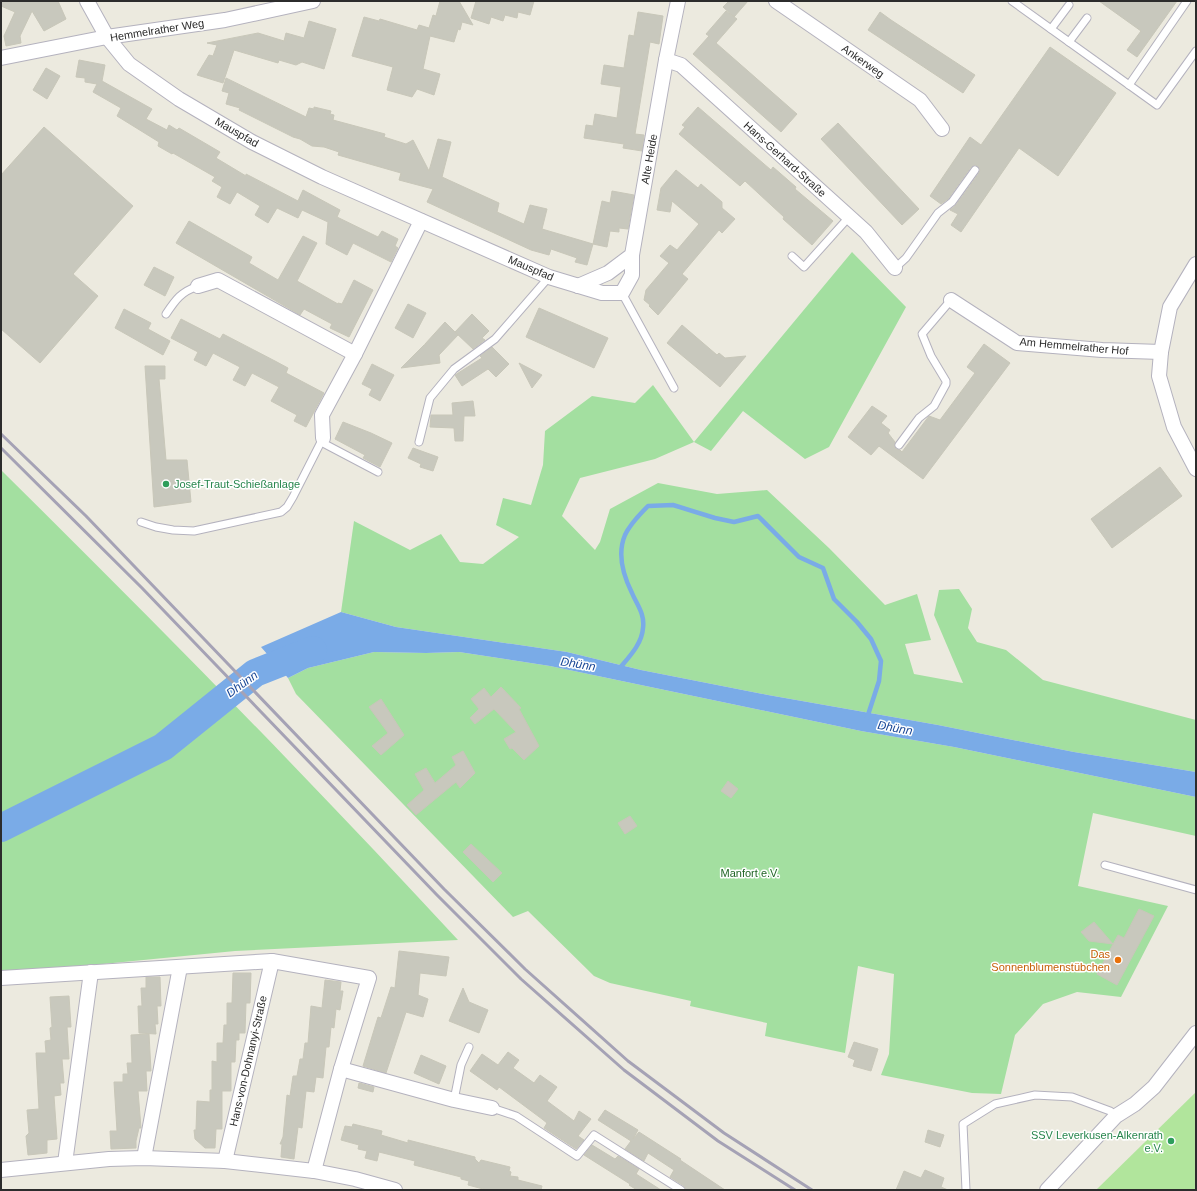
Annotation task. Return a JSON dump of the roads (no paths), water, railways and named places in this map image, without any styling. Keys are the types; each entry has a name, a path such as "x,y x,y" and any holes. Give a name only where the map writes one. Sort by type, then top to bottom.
{"street":[{"name":"Mauspfad","path":"87,1 107,37 129,64 179,99 246,138 322,177 549,277 602,293 622,293"},
{"name":"Hemmelrather Weg","path":"1,58 107,37 225,20 313,1"},
{"name":"Alte Heide","path":"632,255 666,60 678,1"},
{"name":"Ankerweg","path":"776,1 920,100 942,129"},
{"name":"Hans-Gerhard-Straße","path":"666,60 681,65 866,232 896,268"},
{"path":"322,440 322,415 355,354 421,221"},
{"path":"578,286 608,273 632,255"},
{"path":"622,293 632,276 632,255"},
{"path":"1196,264 1170,307 1161,352 1159,376 1174,427 1196,469"},
{"path":"198,286 218,280 355,354"},
{"name":"Am Hemmelrather Hof","path":"951,300 1017,343 1102,350 1161,352"},
{"path":"1,978 272,961 369,978 314,1171"},
{"name":"Hans-von-Dohnanyi-Straße","path":"225,1162 272,961"},
{"path":"144,1158 180,966"},
{"path":"66,1164 91,972"},
{"path":"1047,1190 1116,1116 1135,1104 1154,1087 1196,1033"},
{"path":"342,1069 454,1100 492,1108"},
{"path":"1,1170 109,1159 144,1158 225,1162 314,1171 355,1179 395,1190"}],"lane":[{"path":"1012,1 1157,105 1196,51"},
{"path":"1129,85 1188,1"},
{"path":"1051,29 1069,5"},
{"path":"1070,42 1087,18"},
{"path":"896,268 906,258 938,213 952,202 975,170"},
{"path":"792,256 804,267 849,217"},
{"path":"418,442 430,398 454,369 495,339 549,277"},
{"path":"166,314 177,298 186,290 198,286"},
{"path":"622,293 674,388"},
{"path":"899,445 919,418 934,406 946,384 946,381 931,356 922,334 951,300"},
{"path":"141,522 156,527 173,530 194,531 281,512 287,507 293,498 322,440 378,472"},
{"path":"1105,865 1196,890"},
{"path":"454,1100 461,1065 469,1047"},
{"path":"966,1190 963,1124 995,1104 1035,1095 1072,1097 1110,1111 1116,1116"},
{"path":"492,1108 516,1116 577,1156 594,1135 681,1190"}],"water":[{"path":"341,612 396,627 567,652 641,670 768,695 938,725 1074,752 1196,772 1196,797 954,747 861,731 550,666 459,652 374,652 308,668 288,678 261,647"}],"waterway":[{"path":"619,669 638,645 643,628 642,614 624,572 621,550 625,535 648,506 673,505 715,518 734,522 758,516 799,557 823,568 834,599 857,622 871,639 881,661 879,681 867,718"},
{"name":"Dhünn","path":"1,828 163,747 255,673 313,650"}],"railway":[{"path":"1,434 86,516 444,889 525,969 628,1061 724,1133 812,1190"},
{"path":"1,448 142,588 437,895 521,979 624,1070 718,1141 795,1190"}],"place":[{"name":"Josef-Traut-Schießanlage","path":"166,484"},
{"name":"Das Sonnenblumenstübchen","path":"1118,960"},
{"name":"SSV Leverkusen-Alkenrath e.V.","path":"1171,1141"}],"park label":[{"name":"Manfort e.V.","path":"750,873"}]}
